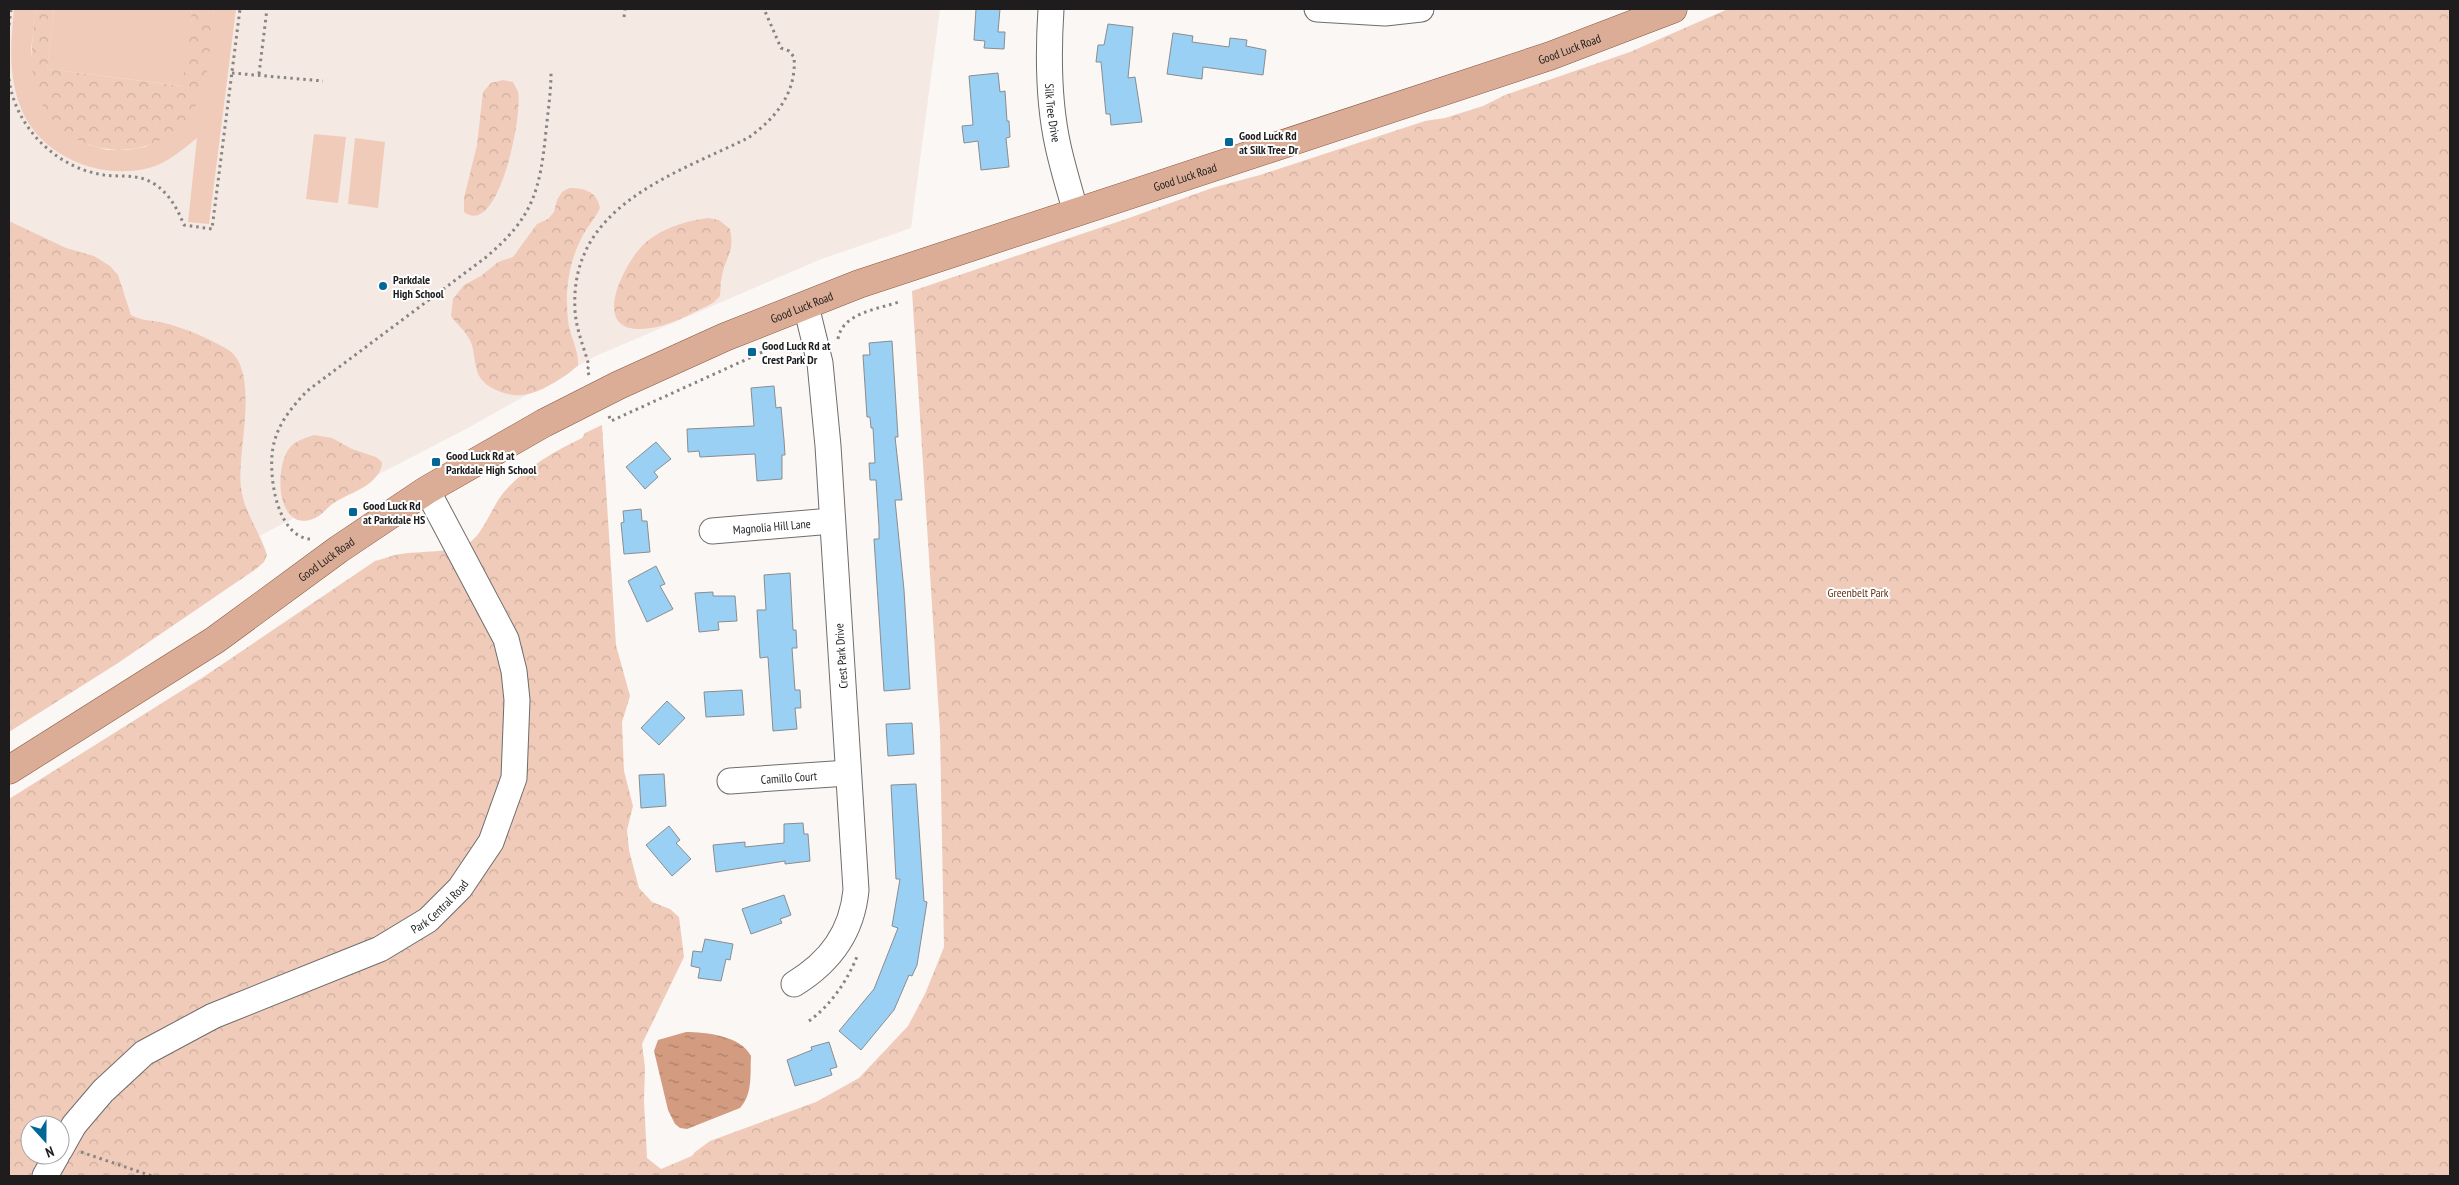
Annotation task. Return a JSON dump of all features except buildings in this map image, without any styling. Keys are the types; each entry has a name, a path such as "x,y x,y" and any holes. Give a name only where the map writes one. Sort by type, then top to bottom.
{"main road":[{"name":"Good Luck Road","path":"9,770 215,640 339,549 427,490 536,428 619,386 725,337 859,284 1550,56 1673,9"}],"street":[{"name":"Silk Tree Drive","path":"1051,9 1048,74 1051,108 1058,146 1076,213"},
{"path":"1317,9 1385,13 1421,9"},
{"name":"Crest Park Drive","path":"794,984 822,964 845,934 854,906 856,890 820,363 806,306"},
{"name":"Park Central Road","path":"70,1133 102,1091 144,1053 213,1016 380,949 428,920 460,888 491,842 514,778 518,700 514,671 506,639 427,490"},
{"name":"Magnolia Hill Lane","path":"712,531 832,521"},
{"name":"Camillo Court","path":"730,782 848,773"},
{"name":"Park Central Road","path":"45,1176 51,1165"}],"path":[{"path":"9,25 11,9"},
{"path":"9,79 16,107 26,125 40,142 58,156 79,168 104,175 137,178 151,182 172,201 184,225 212,229 240,9"},
{"path":"259,74 267,9"},
{"path":"624,17 625,9"},
{"path":"589,375 586,370 589,366 577,326 576,293 584,257 592,240 606,221 637,193 748,138 761,129 772,119 789,93 793,81 794,57 790,51 781,48 764,9"},
{"path":"232,73 323,81"},
{"path":"310,539 294,533 286,521 275,496 271,469 272,454 278,430 286,415 307,391 485,258 504,242 519,224 539,186 551,73"},
{"path":"608,415 611,421 748,357 775,348 790,352 794,345"},
{"path":"70,1153 152,1176"}],"shaded area":[{"name":"Parkdale High School","path":"9,9 940,9 911,228 819,260 596,356 466,429 186,574 9,359"}],"green space":[{"path":"14,9 36,9 31,49 34,79 58,124 89,145 107,150 127,150 145,147 173,132 201,93 214,9 236,9 209,224 188,222 197,138 175,155 156,166 130,171 110,171 90,167 72,160 54,150 39,137 27,121 19,103 13,79 11,44"},
{"path":"36,9 54,9 47,69 182,86 192,9 214,9 205,83 196,105 180,126 160,140 138,148 114,150 90,145 68,134 51,118 38,95 35,84 32,52"},
{"path":"54,9 192,9 183,86 47,69"},
{"name":"Greenbelt Park","path":"1728,9 2450,9 2450,1176 9,1176 9,799 205,676 375,561 408,553 454,549 469,543 484,526 504,492 521,475 550,455 582,438 585,433 602,425 616,645 630,696 622,722 624,771 633,806 627,830 629,850 639,888 652,902 670,909 679,917 684,957 642,1044 645,1067 644,1101 647,1158 661,1169 692,1156 710,1141 816,1102 859,1078 908,1026 925,994 944,947 940,731 912,291 1212,188 1260,175 1425,121 1445,118 1483,106 1505,95 1630,52"},
{"path":"503,80 513,82 518,92 519,104 517,123 506,170 498,191 488,208 477,215 464,212 464,198 477,145 483,92 491,83"},
{"path":"314,134 346,137 338,203 306,199"},
{"path":"355,138 385,142 378,208 348,204"},
{"path":"569,188 585,190 593,194 600,208 577,247 569,278 568,320 578,365 534,393 516,395 503,393 486,384 479,375 471,342 451,316 453,299 464,285 481,276 498,262 513,257 537,224 548,219 554,212 557,200 562,192"},
{"path":"708,218 719,220 730,229 731,249 721,278 720,296 713,303 657,327 637,329 623,325 616,317 614,305 622,277 638,251 645,243 667,229 683,223"},
{"path":"9,221 66,248 94,256 110,266 118,275 131,315 172,325 196,334 227,349 237,360 243,375 245,393 240,473 241,488 245,505 267,555 264,562 256,569 118,663 9,732"},
{"path":"314,435 332,438 352,449 376,457 382,464 381,469 370,483 331,505 315,518 300,521 291,515 282,499 282,467 284,458 293,444"}],"water":[{"path":"686,1032 722,1036 739,1044 751,1056 749,1090 740,1108 687,1129 680,1128 675,1124 668,1110 654,1051 658,1040"}],"place":[{"name":"Good Luck Rd at Silk Tree Dr","path":"1229,142"},
{"name":"Parkdale High School","path":"383,286"},
{"name":"Good Luck Rd at Crest Park Dr","path":"752,352"},
{"name":"Good Luck Rd at Parkdale High School","path":"436,462"},
{"name":"Good Luck Rd at Parkdale HS","path":"353,512"}]}
